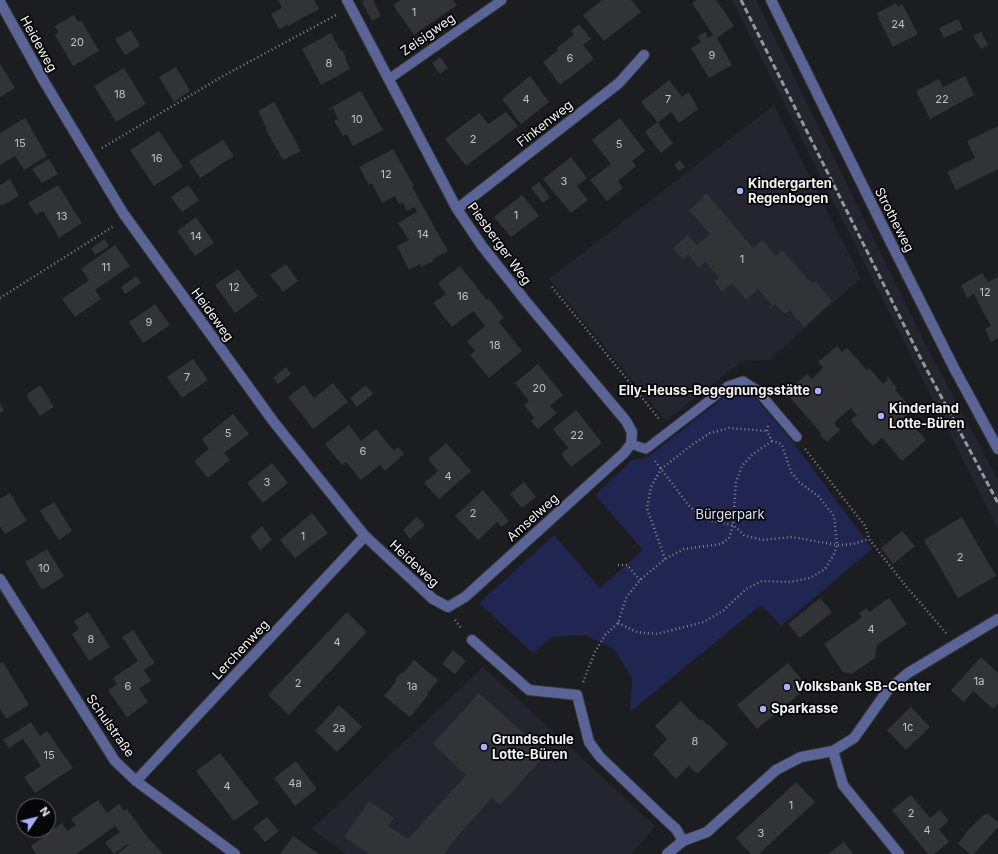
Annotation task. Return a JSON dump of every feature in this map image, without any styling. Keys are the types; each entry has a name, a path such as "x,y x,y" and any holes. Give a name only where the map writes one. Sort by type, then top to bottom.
{"street":[{"name":"Strotheweg","path":"771,0 898,258 954,368 998,449"},
{"name":"Heideweg","path":"0,2 45,83 126,218 273,421 365,536 433,599 448,607"},
{"name":"Piesberger Weg","path":"349,3 457,209 482,246 523,298 626,421 632,432 631,444"},
{"name":"Finkenweg","path":"457,209 619,83 644,55"},
{"name":"Amselweg","path":"448,607 465,597 624,454 631,444"},
{"name":"Lerchenweg","path":"136,781 365,536"},
{"name":"Schulstraße","path":"0,579 115,761 136,781 235,854"},
{"path":"667,854 684,841 707,832 776,770 801,757 833,752 854,738 888,690 908,673 998,619"},
{"path":"472,640 529,690 577,695 589,742 600,757 676,829 684,841"},
{"path":"833,752 844,785 899,854"}],"lane":[{"name":"Zeisigweg","path":"389,79 502,0"},
{"path":"631,444 646,449 728,386 743,381 757,390 796,437"}],"path":[{"path":"89,156 349,3"},
{"path":"0,298 126,218"},
{"path":"552,287 670,431"},
{"path":"665,559 647,508 651,487 661,469 693,444 710,433 729,428 767,431"},
{"path":"796,437 866,527 869,539 905,585 956,644"},
{"path":"577,695 598,646 605,635 618,623 626,598 640,580 665,559 684,549 721,544 729,538 733,525 736,482 742,466 753,454 772,441"},
{"path":"618,623 637,632 657,634 704,622 724,610 746,589 762,581 790,582 810,578 825,569 834,554 837,545 834,516 818,496 799,482 791,472 782,444"},
{"path":"646,449 690,507 708,520 733,525 744,535 762,540 792,536 837,545 854,544 869,539"},
{"path":"618,565 627,565 640,580"},
{"path":"448,607 456,622 472,640"}],"shaded area":[{"path":"732,0 756,0 926,345 998,480 998,529"},
{"name":"Kindergarten Regenbogen","path":"774,105 861,278 769,360 742,361 666,421 549,279"},
{"name":"Grundschule Lotte-Büren","path":"483,667 655,826 632,854 346,854 312,829"}],"green space":[{"name":"Bürgerpark","path":"738,392 755,397 796,446 872,549 781,626 761,605 630,712 632,679 614,649 585,635 552,637 533,653 479,603 554,535 600,588 643,550 595,495 632,460 646,458 728,394"}],"building":[{"path":"278,0 314,0 319,9 288,26 288,24 279,29 271,14 282,8"},
{"path":"365,0 373,0 381,16 372,21 362,2"},
{"path":"401,0 453,0 457,5 414,35 393,5"},
{"path":"602,0 631,0 641,12 604,41 583,15"},
{"path":"697,0 716,0 734,26 717,38 732,65 709,78 691,48 701,42 697,37 705,32 708,38 713,35 692,3"},
{"path":"896,3 898,7 902,4 918,34 893,47 877,13"},
{"path":"74,15 78,22 81,20 99,51 73,66 55,35 58,33 55,26"},
{"path":"958,19 963,29 944,38 939,28"},
{"path":"579,24 591,39 583,45 594,59 560,85 543,62 558,50 557,48 574,35 571,31"},
{"path":"131,30 140,46 125,55 115,39"},
{"path":"981,32 988,45 981,49 973,36"},
{"path":"331,33 340,50 342,50 346,57 345,58 350,69 321,85 302,49"},
{"path":"440,57 448,68 440,74 432,63"},
{"path":"0,64 15,88 0,97"},
{"path":"176,67 190,91 174,102 159,77"},
{"path":"124,68 146,104 116,122 94,86"},
{"path":"530,76 549,102 521,124 502,99"},
{"path":"965,76 974,95 930,119 916,91 939,79 943,87"},
{"path":"669,80 682,97 689,92 698,109 679,123 671,112 658,123 641,102"},
{"path":"361,91 383,130 353,146 347,134 343,136 334,121 338,119 333,108 328,109"},
{"path":"274,102 301,151 283,160 266,130 267,129 258,111"},
{"path":"506,112 518,126 466,166 445,139 479,113 488,124"},
{"path":"25,118 47,156 24,170 15,156 0,165 0,133"},
{"path":"620,118 645,151 632,161 636,166 618,181 623,188 607,201 590,180 611,164 592,140"},
{"path":"657,122 673,143 661,153 645,132"},
{"path":"998,126 998,169 956,190 947,172 975,158 967,141"},
{"path":"159,131 183,167 154,186 130,150"},
{"path":"223,140 234,156 200,178 189,161"},
{"path":"393,149 414,186 412,187 448,251 433,259 434,261 421,267 420,264 409,270 397,246 409,240 398,223 417,212 414,207 407,211 403,203 399,204 395,196 382,203 372,183 369,185 359,167"},
{"path":"571,157 587,178 577,186 588,200 571,213 543,179"},
{"path":"49,159 58,174 42,183 32,169"},
{"path":"680,160 685,167 679,171 674,165"},
{"path":"10,179 19,196 1,206 0,185"},
{"path":"539,182 550,197 543,203 531,188"},
{"path":"58,185 82,223 59,238 43,211 36,215 28,203"},
{"path":"188,185 199,200 182,212 171,197"},
{"path":"706,193 753,248 762,240 776,256 782,250 812,284 815,281 832,301 804,327 789,310 785,314 775,304 768,310 767,309 772,305 758,289 746,300 732,283 722,292 714,282 719,277 705,262 699,268 688,254 683,259 673,248 688,235 697,245 710,234 689,210 704,197 703,196"},
{"path":"522,195 539,216 511,237 494,217"},
{"path":"196,217 214,243 195,256 177,231"},
{"path":"105,239 109,246 95,255 91,248"},
{"path":"115,245 130,266 95,290 101,299 75,317 62,299 89,280 81,269"},
{"path":"286,264 298,281 283,292 270,275"},
{"path":"460,266 487,300 489,299 504,318 499,322 522,351 489,378 470,355 475,351 467,341 485,326 473,311 452,327 433,303 446,294 438,283"},
{"path":"238,269 258,296 235,313 215,285"},
{"path":"982,273 988,282 998,277 998,338 991,342 985,329 991,326 974,294 967,298 961,285"},
{"path":"136,276 141,283 125,294 121,287"},
{"path":"155,304 170,325 143,343 129,322"},
{"path":"837,346 842,352 847,348 867,370 869,368 883,384 888,380 886,378 888,377 897,388 895,390 913,410 905,417 926,440 902,461 882,438 873,446 850,420 857,415 851,408 834,423 840,430 827,442 820,435 822,434 786,393 807,374 812,379 823,368 818,362"},
{"path":"193,359 208,380 182,398 167,377"},
{"path":"538,364 563,395 550,406 557,413 538,429 531,421 534,418 524,405 529,401 515,383"},
{"path":"286,367 291,374 278,384 273,378"},
{"path":"333,383 348,402 313,429 288,397 304,385 314,398"},
{"path":"40,385 54,407 40,416 26,395"},
{"path":"366,385 373,394 357,407 350,398"},
{"path":"0,403 4,411 0,413"},
{"path":"576,410 602,443 571,467 561,454 568,448 553,429"},
{"path":"233,414 249,434 224,453 230,460 208,478 194,461 209,449 202,439"},
{"path":"349,425 361,441 376,429 394,451 398,447 404,454 385,471 380,465 361,480 346,462 342,465 325,444"},
{"path":"446,443 471,471 439,499 424,483 438,471 428,459"},
{"path":"272,463 288,483 263,503 247,483"},
{"path":"524,482 536,497 522,508 510,494"},
{"path":"483,490 509,521 502,527 497,522 478,540 455,516"},
{"path":"10,493 27,521 5,534 0,526 0,499"},
{"path":"54,502 72,531 59,540 40,511"},
{"path":"312,513 328,533 295,558 280,540"},
{"path":"417,517 425,525 410,539 403,530"},
{"path":"962,517 996,576 958,598 924,540"},
{"path":"262,526 272,540 260,550 250,537"},
{"path":"902,531 915,546 893,564 881,548"},
{"path":"47,549 64,576 42,590 25,562"},
{"path":"820,598 832,612 800,638 788,624"},
{"path":"889,598 907,624 877,645 875,658 852,674 843,672 824,644 862,617 859,613 867,608 869,612"},
{"path":"88,612 110,647 89,661 72,634 79,629 74,621"},
{"path":"347,612 367,632 289,715 268,695"},
{"path":"133,630 155,663 144,670 151,681 139,689 148,702 127,717 108,690 117,684 113,678 138,661 122,637"},
{"path":"453,650 466,661 455,674 442,664"},
{"path":"981,657 998,673 998,704 993,709 973,691 964,702 951,690"},
{"path":"414,660 438,680 410,717 384,696 396,681 395,680"},
{"path":"3,662 29,705 6,719 0,709 0,664"},
{"path":"788,663 808,687 757,729 737,705"},
{"path":"479,693 546,754 500,805 492,798 455,839 444,854 369,854 344,837 369,801 394,818 388,826 408,839 466,775 433,744"},
{"path":"681,701 700,721 702,719 728,744 697,774 689,766 676,779 653,754 667,739 655,726"},
{"path":"339,705 362,727 337,752 315,731"},
{"path":"911,707 930,727 906,750 887,730"},
{"path":"31,722 40,736 47,731 73,768 35,793 24,777 41,766 23,739 9,748 3,740"},
{"path":"220,753 259,803 234,821 196,771"},
{"path":"296,761 317,789 295,806 274,778"},
{"path":"796,782 815,802 759,854 751,854 736,838"},
{"path":"911,795 930,818 940,810 949,821 939,829 949,842 934,854 928,854 892,810"},
{"path":"98,800 107,813 119,804 124,811 127,809 145,834 163,854 117,854 129,845 128,844 114,854 105,842 120,832 115,826 76,854 36,854 31,846 42,838 56,838 56,827 62,823 67,831 76,825 71,819"},
{"path":"985,814 988,814 998,822 998,827 974,854 970,854 958,844 968,830"},
{"path":"267,817 279,831 265,842 253,828"},
{"path":"293,836 319,854 280,854"},
{"path":"844,842 853,854 828,854"}],"railway":[{"path":"741,0 920,357 998,503"}],"place":[{"name":"Kindergarten Regenbogen","path":"740,191"},
{"name":"Elly-Heuss-Begegnungsstätte","path":"818,391"},
{"name":"Kinderland Lotte-Büren","path":"881,416"},
{"name":"Volksbank SB-Center","path":"787,687"},
{"name":"Sparkasse","path":"763,709"},
{"name":"Grundschule Lotte-Büren","path":"484,747"}]}
